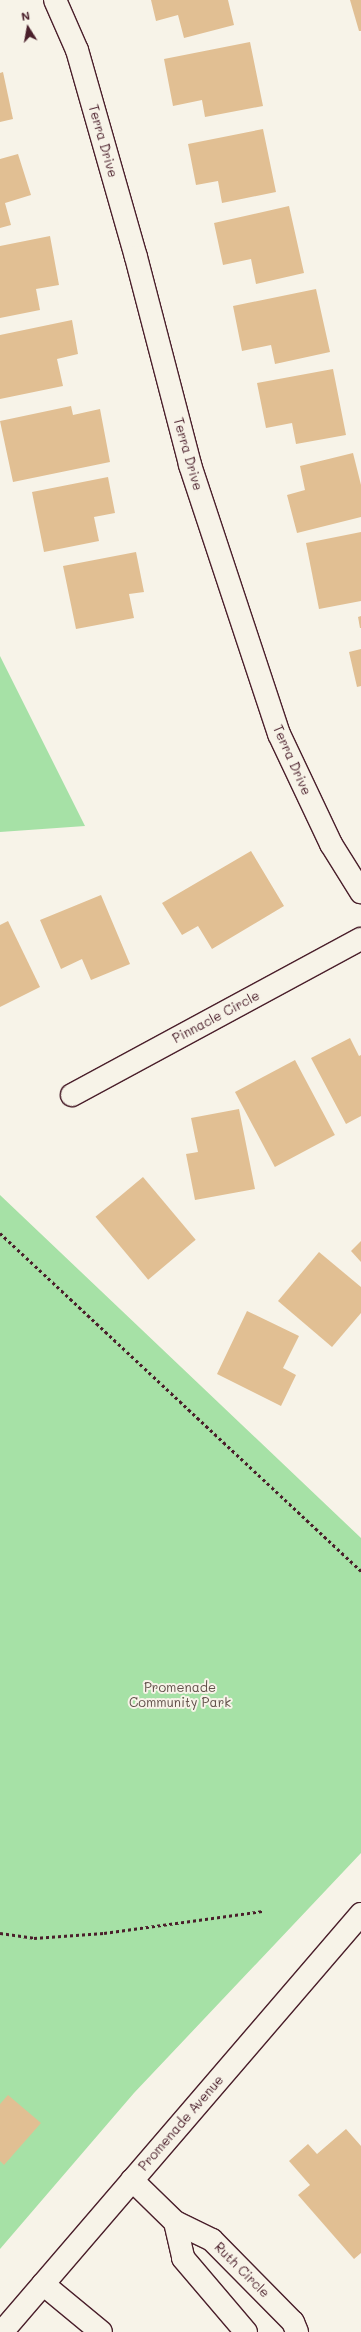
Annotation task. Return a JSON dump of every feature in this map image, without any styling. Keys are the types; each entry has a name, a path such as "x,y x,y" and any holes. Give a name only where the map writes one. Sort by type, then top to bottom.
{"street":[{"name":"Terra Drive","path":"55,0 77,50 136,257 190,465 279,734 330,844 361,892"},
{"name":"Pinnacle Circle","path":"72,1095 361,939"},
{"name":"Promenade Avenue","path":"2,2332 361,1914"},
{"name":"Ruth Circle","path":"132,2180 175,2222 212,2240 293,2322 297,2332"},
{"path":"175,2222 183,2258 246,2332"},
{"path":"43,2284 101,2332"}],"path":[{"path":"0,1233 361,1571"},
{"path":"0,1933 34,1938 104,1933 263,1911"}],"green space":[{"path":"0,656 85,826 0,832"},
{"name":"Promenade Community Park","path":"0,1195 361,1538 361,1853 134,2093 0,2249"}],"building":[{"path":"151,0 228,0 234,25 184,38 178,15 156,21"},
{"path":"350,0 361,0 361,31 359,31"},
{"path":"250,42 263,106 205,117 202,100 173,106 164,59"},
{"path":"3,72 13,119 0,122 0,73"},
{"path":"263,129 276,192 222,203 218,181 196,185 188,144"},
{"path":"18,154 31,195 5,203 11,225 0,228 0,159"},
{"path":"289,206 304,273 256,284 251,259 223,265 214,223"},
{"path":"50,236 59,285 36,289 40,310 0,318 0,246"},
{"path":"316,289 330,352 275,364 271,345 242,351 233,306"},
{"path":"72,320 78,354 57,359 63,386 0,399 0,335"},
{"path":"333,369 346,435 296,444 292,423 266,428 257,383"},
{"path":"71,406 73,415 100,409 110,462 13,482 0,421"},
{"path":"353,453 361,485 361,517 297,533 287,495 305,490 300,466"},
{"path":"108,477 115,513 94,517 99,541 44,552 32,492"},
{"path":"361,532 361,601 319,609 306,543"},
{"path":"136,552 144,592 129,594 134,618 76,629 63,566"},
{"path":"361,616 361,628 360,628 358,617"},
{"path":"361,649 361,686 357,687 349,652"},
{"path":"251,851 284,906 212,949 198,926 182,935 162,903"},
{"path":"101,895 130,964 91,980 82,959 61,969 40,920"},
{"path":"8,921 40,987 0,1007 0,925"},
{"path":"350,1038 359,1056 361,1055 361,1116 346,1124 311,1058"},
{"path":"295,1060 335,1135 275,1167 235,1092"},
{"path":"239,1109 255,1189 195,1200 186,1154 198,1152 191,1118"},
{"path":"143,1177 196,1240 148,1280 96,1217"},
{"path":"361,1241 361,1262 351,1251"},
{"path":"319,1252 361,1287 361,1313 332,1347 278,1301"},
{"path":"247,1311 299,1336 283,1368 296,1375 281,1406 217,1374"},
{"path":"8,2095 41,2123 4,2165 0,2161 0,2104"},
{"path":"346,2129 361,2146 361,2253 354,2259 298,2195 310,2185 289,2161 308,2144 317,2154"}]}
